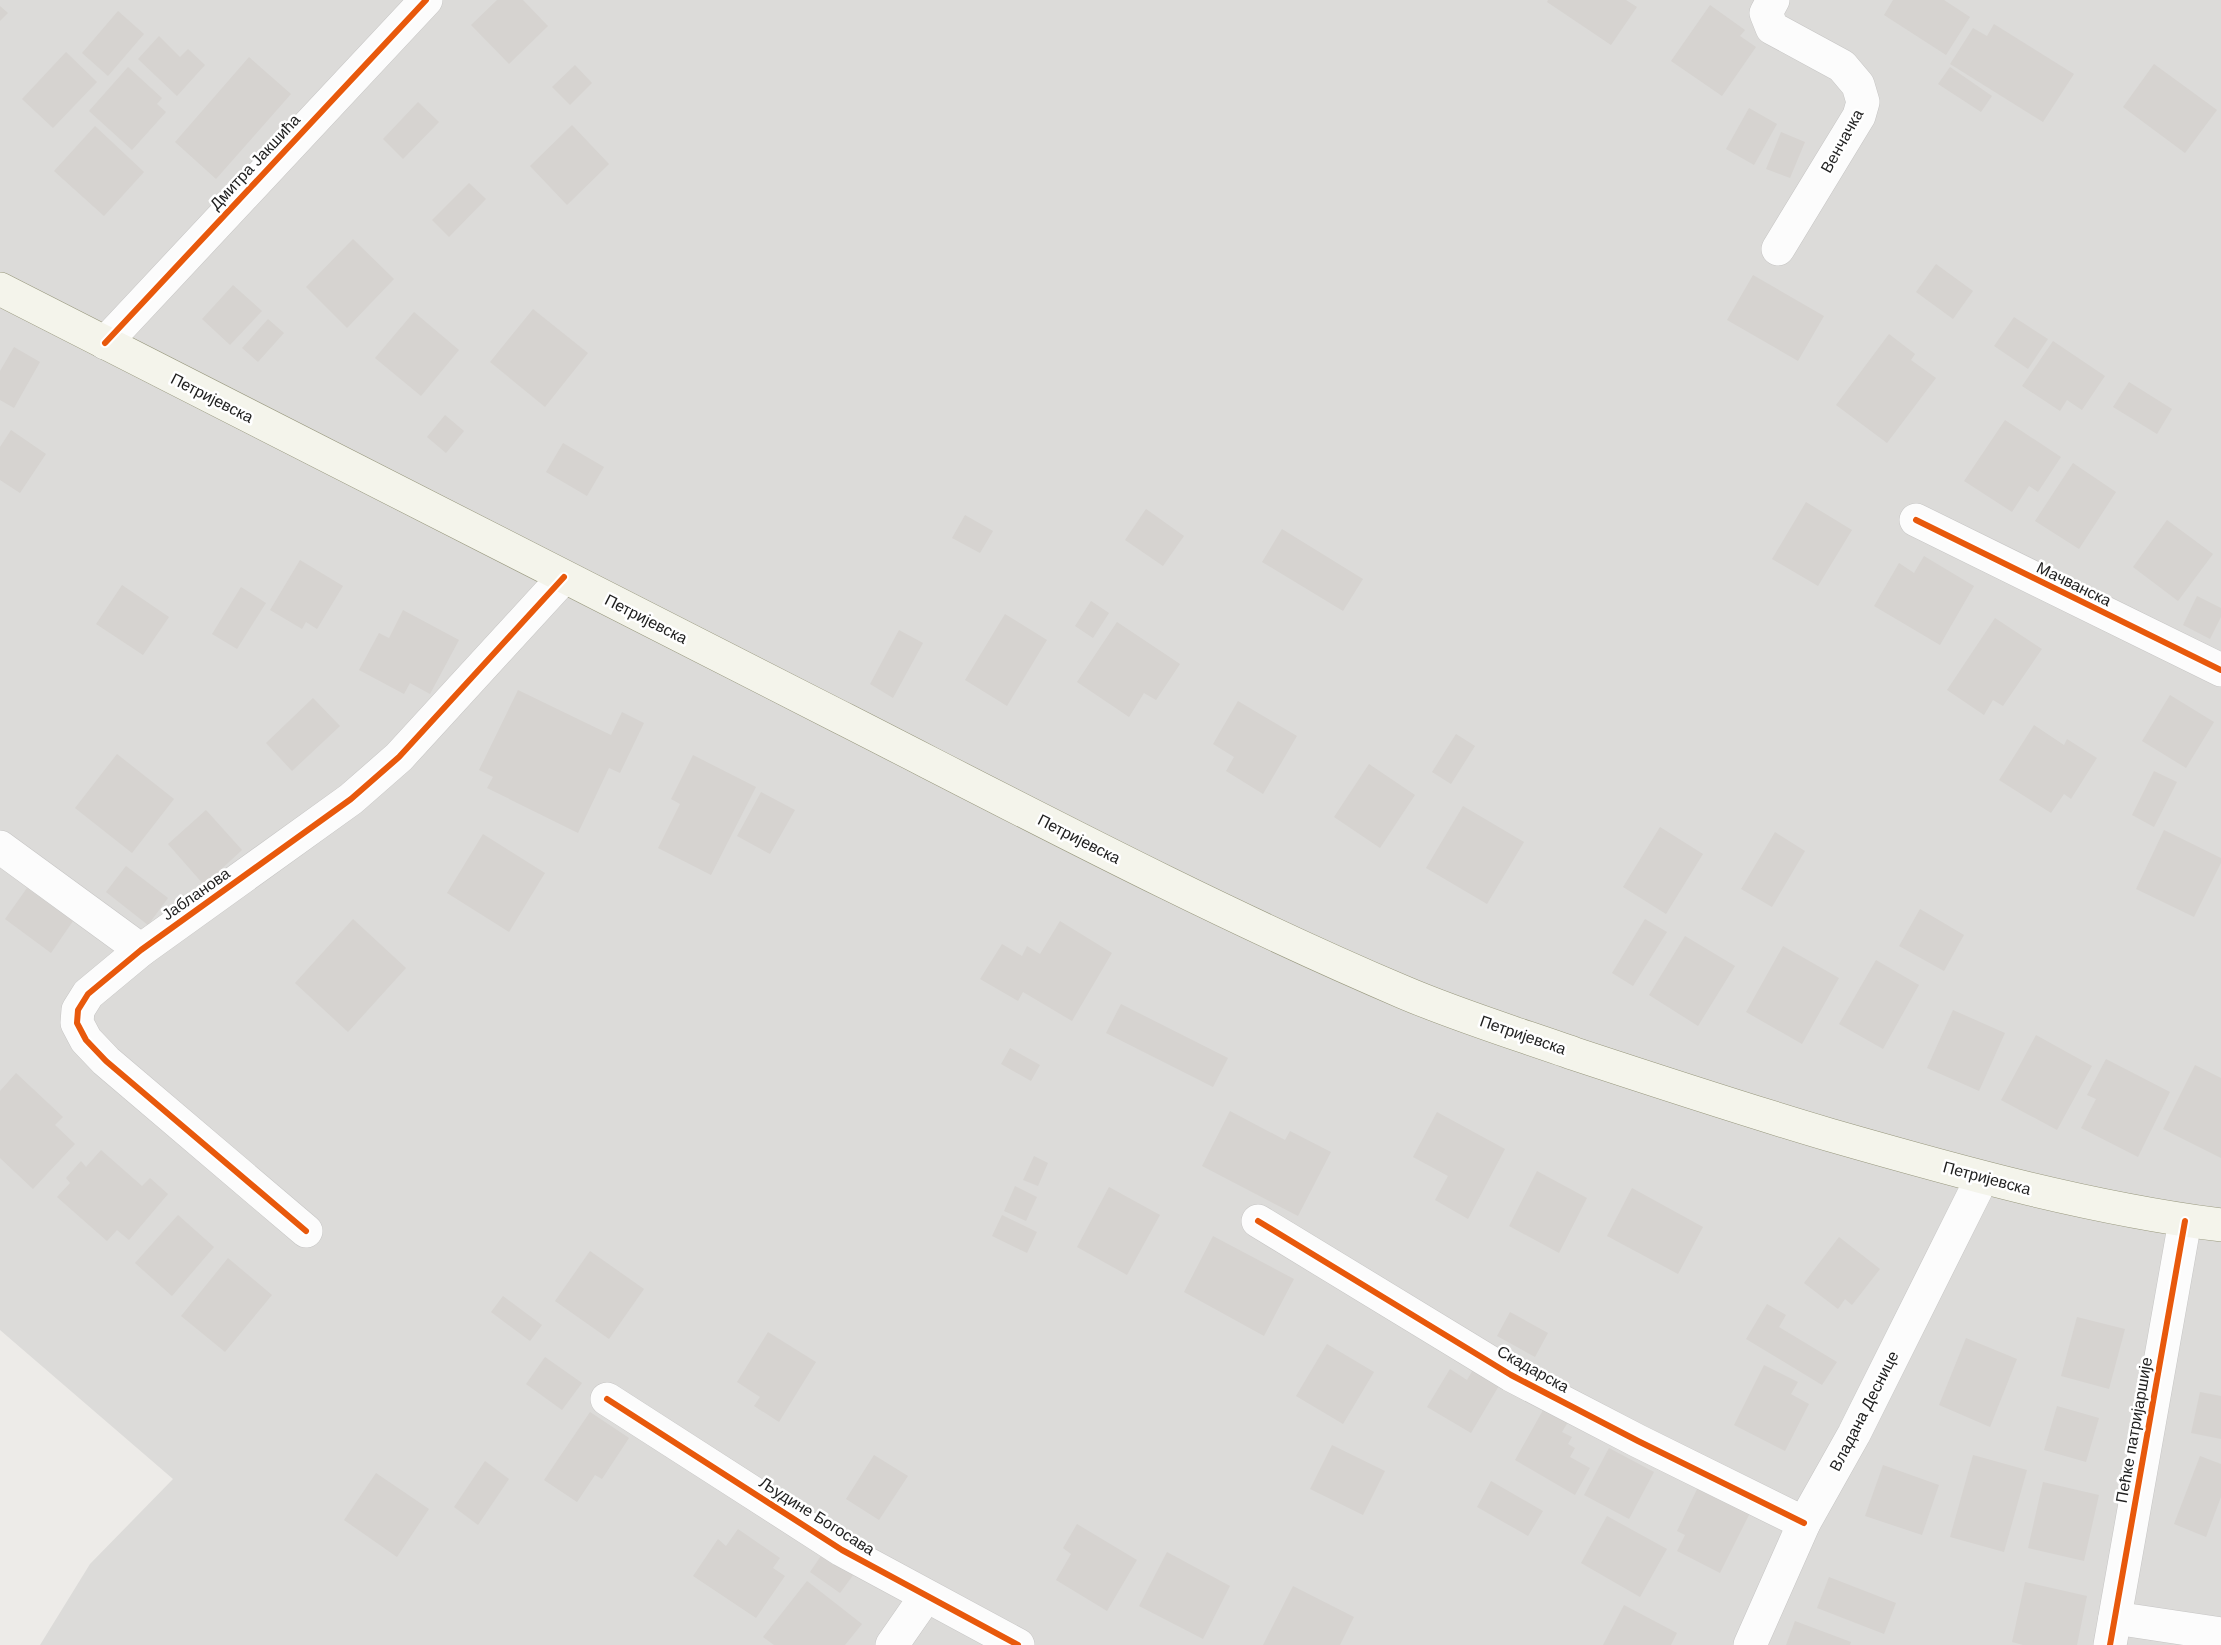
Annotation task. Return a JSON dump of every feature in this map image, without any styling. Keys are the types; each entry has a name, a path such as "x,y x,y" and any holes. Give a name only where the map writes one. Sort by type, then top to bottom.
{"main road":[{"name":"Петријевска","path":"0,289 1172,885 1268,932 1411,995 1525,1037 1740,1108 1982,1178 2088,1204 2221,1225"}],"street":[{"name":"Дмитра Јакшића","path":"105,343 426,0"},
{"name":"Венчачка","path":"1773,0 1766,13 1772,28 1842,66 1858,85 1863,102 1859,116 1778,249"},
{"name":"Мачванска","path":"1916,520 2221,670"},
{"name":"Јабланова","path":"306,1231 106,1061 86,1040 76,1023 78,1010 88,994 141,950 351,799 399,757 564,576"},
{"path":"0,847 141,950"},
{"name":"Владана Деснице","path":"1750,1645 1804,1524 1854,1434 1982,1178"},
{"name":"Скадарска","path":"1258,1221 1511,1375 1804,1524"},
{"name":"Пећке патријаршије","path":"2112,1632 2185,1221"},
{"name":"Људине Богосава","path":"607,1399 842,1550 1018,1645"},
{"path":"892,1645 926,1596"},
{"path":"2112,1632 2221,1634"}],"shaded area":[{"path":"0,0 2221,0 2221,1645 40,1645 90,1564 173,1479 0,1330"}],"building":[{"path":"497,0 523,0 548,26 509,64 471,25"},
{"path":"1548,0 1626,0 1637,7 1611,45 1547,2"},
{"path":"1893,0 1944,0 1970,17 1946,55 1884,15"},
{"path":"1710,5 1745,30 1740,36 1756,47 1722,96 1671,61"},
{"path":"0,6 8,13 0,21"},
{"path":"118,11 144,34 108,76 82,53"},
{"path":"1994,24 2074,74 2043,122 1950,64 1973,28 1987,36"},
{"path":"159,36 180,57 188,49 205,65 177,96 138,59"},
{"path":"66,52 97,82 53,128 22,99"},
{"path":"249,57 291,94 216,179 175,142"},
{"path":"2154,64 2217,110 2185,153 2123,107"},
{"path":"575,65 592,83 570,105 552,87"},
{"path":"128,67 162,98 157,104 166,112 132,150 89,111"},
{"path":"1950,67 1992,96 1981,112 1938,84"},
{"path":"418,102 439,122 403,159 383,139"},
{"path":"1749,108 1777,124 1754,165 1726,149"},
{"path":"572,125 609,164 567,205 530,166"},
{"path":"95,126 144,172 104,216 54,171"},
{"path":"1781,132 1805,142 1790,178 1766,169"},
{"path":"469,183 486,199 449,237 432,220"},
{"path":"353,239 394,279 347,328 306,287"},
{"path":"1936,264 1973,291 1953,319 1916,292"},
{"path":"1753,275 1824,316 1798,361 1727,320"},
{"path":"233,285 262,311 230,345 202,319"},
{"path":"533,309 588,353 545,407 490,362"},
{"path":"414,312 459,350 421,396 375,358"},
{"path":"2014,317 2048,339 2028,369 1994,346"},
{"path":"268,319 284,333 258,362 242,348"},
{"path":"1889,334 1915,354 1911,360 1936,378 1887,443 1836,405"},
{"path":"2053,341 2105,376 2082,410 2067,400 2060,411 2022,386"},
{"path":"14,347 40,362 14,408 0,400 0,371"},
{"path":"2129,382 2172,409 2157,434 2113,407"},
{"path":"445,415 464,431 446,453 427,437"},
{"path":"2005,420 2061,457 2038,492 2029,486 2012,512 1964,481"},
{"path":"11,430 46,454 20,493 0,480 0,447"},
{"path":"563,443 604,467 587,496 546,472"},
{"path":"2073,463 2116,492 2079,549 2035,521"},
{"path":"1806,502 1852,530 1818,586 1772,559"},
{"path":"1146,509 1184,536 1163,566 1125,540"},
{"path":"965,515 993,531 980,553 952,538"},
{"path":"2167,520 2213,554 2178,601 2133,567"},
{"path":"1282,529 1363,579 1343,611 1262,562"},
{"path":"1924,556 1974,586 1940,645 1874,606 1899,563 1914,573"},
{"path":"300,560 343,586 317,629 306,622 302,629 270,610"},
{"path":"122,585 169,617 143,655 96,624"},
{"path":"241,587 266,603 237,649 212,634"},
{"path":"2197,596 2221,608 2221,617 2210,639 2183,625"},
{"path":"1091,601 1109,613 1093,638 1075,626"},
{"path":"403,610 459,640 430,694 410,683 404,694 359,670 379,633 389,638"},
{"path":"1005,614 1047,640 1007,706 965,680"},
{"path":"1995,618 2042,649 2003,706 1993,700 1984,715 1947,690"},
{"path":"1117,622 1180,664 1156,700 1144,693 1129,717 1077,682"},
{"path":"899,630 923,643 893,698 870,684"},
{"path":"518,690 611,735 622,712 644,723 620,773 609,768 578,833 487,788 493,777 479,770"},
{"path":"2170,695 2214,722 2186,768 2142,741"},
{"path":"313,698 340,726 292,771 266,743"},
{"path":"1238,701 1297,736 1263,794 1226,771 1234,757 1213,744"},
{"path":"2034,725 2064,745 2067,739 2097,758 2071,799 2064,794 2051,813 1999,780"},
{"path":"1456,734 1475,746 1451,784 1432,772"},
{"path":"117,754 174,799 132,853 75,808"},
{"path":"693,755 756,787 711,875 658,848 680,804 671,799"},
{"path":"1369,764 1415,795 1380,848 1334,817"},
{"path":"2154,771 2177,782 2154,827 2132,815"},
{"path":"761,792 795,810 770,854 737,836"},
{"path":"1463,806 1524,842 1487,904 1426,868"},
{"path":"206,810 242,850 204,885 168,844"},
{"path":"1660,827 1703,854 1666,914 1623,887"},
{"path":"2164,830 2221,858 2221,863 2194,917 2136,889"},
{"path":"1775,832 1805,851 1772,907 1741,889"},
{"path":"483,834 545,873 509,932 447,893"},
{"path":"126,866 168,898 148,925 106,892"},
{"path":"27,888 73,921 51,953 5,919"},
{"path":"1920,909 1964,935 1944,971 1899,946"},
{"path":"353,919 406,968 348,1032 295,983"},
{"path":"1645,919 1667,932 1633,986 1612,973"},
{"path":"1060,921 1112,953 1072,1021 1023,992 1018,1001 980,979 1002,944 1022,956 1027,946 1040,954"},
{"path":"1685,936 1735,966 1698,1026 1649,995"},
{"path":"1783,946 1839,978 1802,1044 1746,1012"},
{"path":"1876,960 1919,985 1883,1049 1839,1024"},
{"path":"1121,1004 1228,1058 1213,1087 1106,1033"},
{"path":"1953,1010 2005,1033 1979,1091 1927,1068"},
{"path":"2036,1035 2092,1066 2057,1130 2001,1100"},
{"path":"1010,1048 1040,1065 1031,1081 1001,1064"},
{"path":"2106,1059 2170,1092 2138,1157 2081,1128 2096,1099 2087,1095"},
{"path":"2195,1065 2221,1078 2221,1158 2163,1129"},
{"path":"16,1073 63,1117 55,1125 75,1144 33,1189 0,1158 0,1091"},
{"path":"1230,1111 1285,1140 1290,1131 1331,1152 1298,1216 1202,1166"},
{"path":"1437,1112 1505,1149 1468,1219 1435,1200 1448,1176 1413,1157"},
{"path":"101,1150 142,1186 150,1178 168,1194 129,1240 117,1230 107,1241 57,1197 70,1183 66,1178 81,1161 86,1167"},
{"path":"1034,1156 1048,1163 1038,1186 1023,1180"},
{"path":"1537,1171 1587,1198 1559,1253 1509,1226"},
{"path":"1015,1186 1037,1197 1026,1221 1004,1211"},
{"path":"1109,1187 1160,1215 1127,1275 1077,1247"},
{"path":"1632,1188 1703,1227 1678,1274 1607,1236"},
{"path":"178,1215 214,1247 172,1296 135,1263"},
{"path":"1002,1215 1037,1232 1027,1253 992,1236"},
{"path":"1213,1236 1294,1279 1264,1336 1184,1292"},
{"path":"1839,1237 1880,1269 1852,1305 1845,1299 1838,1309 1804,1283"},
{"path":"590,1251 644,1289 609,1339 555,1301"},
{"path":"228,1258 272,1295 225,1352 181,1316"},
{"path":"503,1296 542,1325 530,1341 491,1312"},
{"path":"1767,1304 1786,1315 1779,1327 1837,1362 1822,1385 1746,1339"},
{"path":"1510,1312 1548,1333 1535,1357 1497,1336"},
{"path":"2077,1317 2125,1329 2109,1389 2061,1376"},
{"path":"768,1332 816,1362 779,1422 754,1406 760,1397 737,1382"},
{"path":"1966,1338 2017,1359 1990,1427 1939,1405"},
{"path":"1327,1344 1374,1372 1343,1424 1296,1396"},
{"path":"545,1357 582,1383 562,1410 526,1384"},
{"path":"1764,1365 1798,1382 1791,1394 1809,1404 1785,1451 1734,1425"},
{"path":"1474,1368 1500,1384 1471,1433 1427,1407 1450,1369 1467,1380"},
{"path":"2200,1392 2221,1396 2221,1439 2191,1433"},
{"path":"1547,1403 1571,1417 1562,1432 1572,1437 1568,1444 1575,1448 1570,1457 1590,1468 1575,1495 1515,1460"},
{"path":"2057,1406 2099,1418 2086,1462 2044,1450"},
{"path":"590,1412 629,1438 602,1479 595,1475 577,1502 544,1480"},
{"path":"1332,1445 1385,1471 1363,1515 1310,1489"},
{"path":"1609,1448 1654,1472 1629,1519 1584,1495"},
{"path":"874,1455 908,1476 879,1520 846,1499"},
{"path":"1973,1455 2027,1470 2004,1552 1950,1537"},
{"path":"2200,1456 2221,1464 2221,1497 2206,1537 2174,1524"},
{"path":"485,1461 509,1479 478,1525 454,1507"},
{"path":"1883,1465 1939,1485 1922,1535 1865,1516"},
{"path":"376,1473 429,1509 397,1557 344,1520"},
{"path":"1491,1481 1543,1511 1528,1536 1477,1507"},
{"path":"2043,1482 2099,1495 2084,1561 2028,1548"},
{"path":"1699,1485 1751,1511 1720,1573 1677,1551 1685,1535 1677,1531"},
{"path":"1607,1516 1667,1549 1640,1597 1581,1563"},
{"path":"1077,1524 1137,1560 1107,1611 1056,1580 1071,1554 1063,1548"},
{"path":"738,1529 780,1558 773,1568 785,1576 756,1618 693,1576 718,1539 726,1546"},
{"path":"1167,1552 1230,1586 1203,1639 1139,1606"},
{"path":"823,1553 854,1574 840,1593 810,1572"},
{"path":"1829,1577 1896,1603 1884,1634 1817,1608"},
{"path":"807,1581 862,1624 845,1645 774,1645 763,1637"},
{"path":"2025,1582 2087,1596 2077,1645 2023,1645 2012,1642"},
{"path":"1293,1586 1354,1617 1340,1645 1263,1645"},
{"path":"1624,1605 1677,1633 1671,1645 1603,1645"},
{"path":"1795,1621 1851,1642 1850,1645 1786,1645"}],"cycle path":[{"path":"105,343 426,0"},
{"path":"1916,520 2221,670"},
{"path":"306,1231 106,1061 86,1040 77,1023 78,1010 88,994 141,950 351,799 399,757 564,577"},
{"path":"1258,1221 1511,1375 1804,1523"},
{"path":"2110,1645 2185,1221"},
{"path":"607,1399 842,1550 1018,1645"}]}
